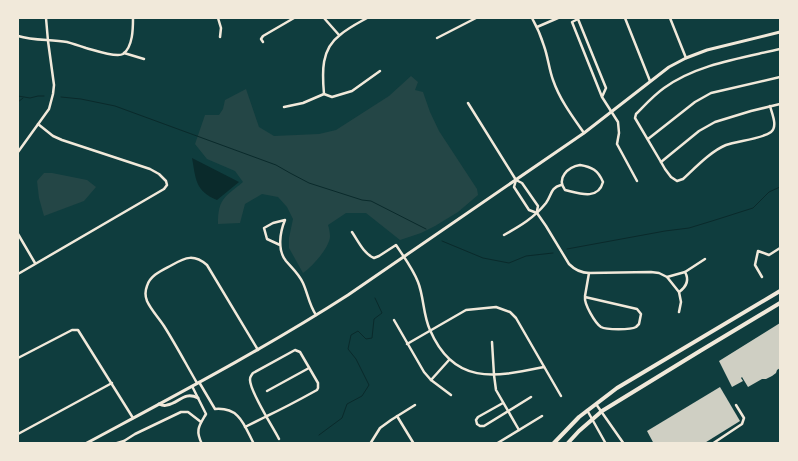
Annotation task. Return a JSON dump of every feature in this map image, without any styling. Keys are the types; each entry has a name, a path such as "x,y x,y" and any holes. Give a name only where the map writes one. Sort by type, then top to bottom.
{"main road":[{"path":"553,444 579,417 617,388 780,293"},
{"path":"567,444 602,411 780,303"}],"street":[{"path":"18,152 50,108 53,94 54,85 46,18"},
{"path":"18,36 66,42 113,55 120,55 129,47 133,18"},
{"path":"218,18 221,28 220,37"},
{"path":"263,42 261,39 263,36 294,18"},
{"path":"324,18 339,35"},
{"path":"324,94 322,65 328,49 339,35 367,18"},
{"path":"437,38 476,18"},
{"path":"532,18 545,47 552,78 559,96 584,133"},
{"path":"537,27 558,18"},
{"path":"625,18 650,81"},
{"path":"670,18 686,58"},
{"path":"602,97 606,88 578,19 574,19 572,22 602,97 618,122 620,128 616,144 637,181"},
{"path":"85,444 258,350 316,316 584,133 669,67 707,50 780,32"},
{"path":"770,106 774,121 774,127 771,132 725,146 716,151 683,179 677,180 671,178 635,118 636,114 664,88 693,72 708,66 780,49"},
{"path":"124,53 144,59"},
{"path":"284,107 303,103 324,94 332,97 352,90 380,71"},
{"path":"648,139 695,102 711,93 780,77"},
{"path":"468,103 516,180 522,183 538,206 537,213"},
{"path":"661,162 699,131 715,122 780,104"},
{"path":"18,274 164,189 167,184 159,174 150,169 62,140 53,136 38,124"},
{"path":"504,236 527,222 537,213 554,188 561,184 564,174 572,168 580,165 588,166 594,169 603,182 600,189 587,195 565,190 561,184"},
{"path":"516,180 514,187 529,210 537,213 569,264 578,271 589,273 659,273 667,277 679,292 679,312"},
{"path":"280,245 267,239 264,228 285,220 282,227 280,245 282,254 302,280 310,306 316,316"},
{"path":"352,232 369,256 374,258 396,245 415,273 421,289 430,330 440,349 449,360 459,367 482,375 494,375 544,366"},
{"path":"18,234 35,263"},
{"path":"762,277 755,265 758,250 769,255 780,248"},
{"path":"254,444 239,415 221,408 215,409 164,326 148,304 146,286 152,278 180,260 194,258 202,260 207,265 258,350"},
{"path":"667,277 684,272 705,259"},
{"path":"679,292 685,288 687,283 687,277 684,272"},
{"path":"585,297 637,309 641,314 639,324 634,328 608,329 602,328 597,323 585,304 585,297 589,273"},
{"path":"408,344 466,310 491,306 501,308 510,312 516,318 561,396"},
{"path":"394,320 424,372 431,380 451,395"},
{"path":"18,358 76,329 80,332 133,418"},
{"path":"492,342 496,390 519,430"},
{"path":"245,427 267,416 317,390 318,385 300,352 294,350 253,373 250,379 252,389 267,416 279,439"},
{"path":"431,380 449,360"},
{"path":"267,391 309,368"},
{"path":"18,434 112,384"},
{"path":"191,386 206,414 198,430 202,444"},
{"path":"158,404 166,406 188,396 196,396 198,398"},
{"path":"503,403 478,417 476,420 477,424 484,426 531,397"},
{"path":"596,404 624,444"},
{"path":"370,444 380,428 415,405"},
{"path":"712,444 742,424 744,418 736,405"},
{"path":"588,410 606,444"},
{"path":"114,444 124,442 135,434 181,412 188,412 201,422"},
{"path":"397,416 414,444"},
{"path":"496,444 542,416"},
{"path":"291,444 301,444"}],"shaded area":[{"path":"411,76 418,82 415,90 423,92 439,131 477,189 478,195 458,212 421,233 400,240 366,213 346,213 328,225 330,237 327,246 315,262 303,273 289,248 293,219 287,207 278,197 262,194 245,204 240,223 218,224 221,203 243,182 235,171 207,159 195,144 205,115 219,115 225,100 246,89 259,127 274,136 319,134 336,130 389,96"},
{"path":"192,158 239,182 217,200 204,193 200,188"},
{"path":"44,173 87,180 96,187 84,201 44,216 37,181"}],"building":[{"path":"780,323 780,368 772,376 748,387 742,377 743,381 732,387 719,361"},
{"path":"720,387 740,421 703,444 654,444 647,431"}],"waterway":[{"path":"18,96 30,98 44,96"},
{"path":"61,97 115,106 276,165 309,183 362,200 371,201 426,229"},
{"path":"18,102 23,98"},
{"path":"567,249 689,228 753,208 769,192 780,187"},
{"path":"442,241 483,258 509,263 526,256 553,253"},
{"path":"319,435 342,418 347,404 362,396 369,385 356,359 348,349 351,335 358,331 366,339 372,338 374,319 382,313 375,298"}]}
